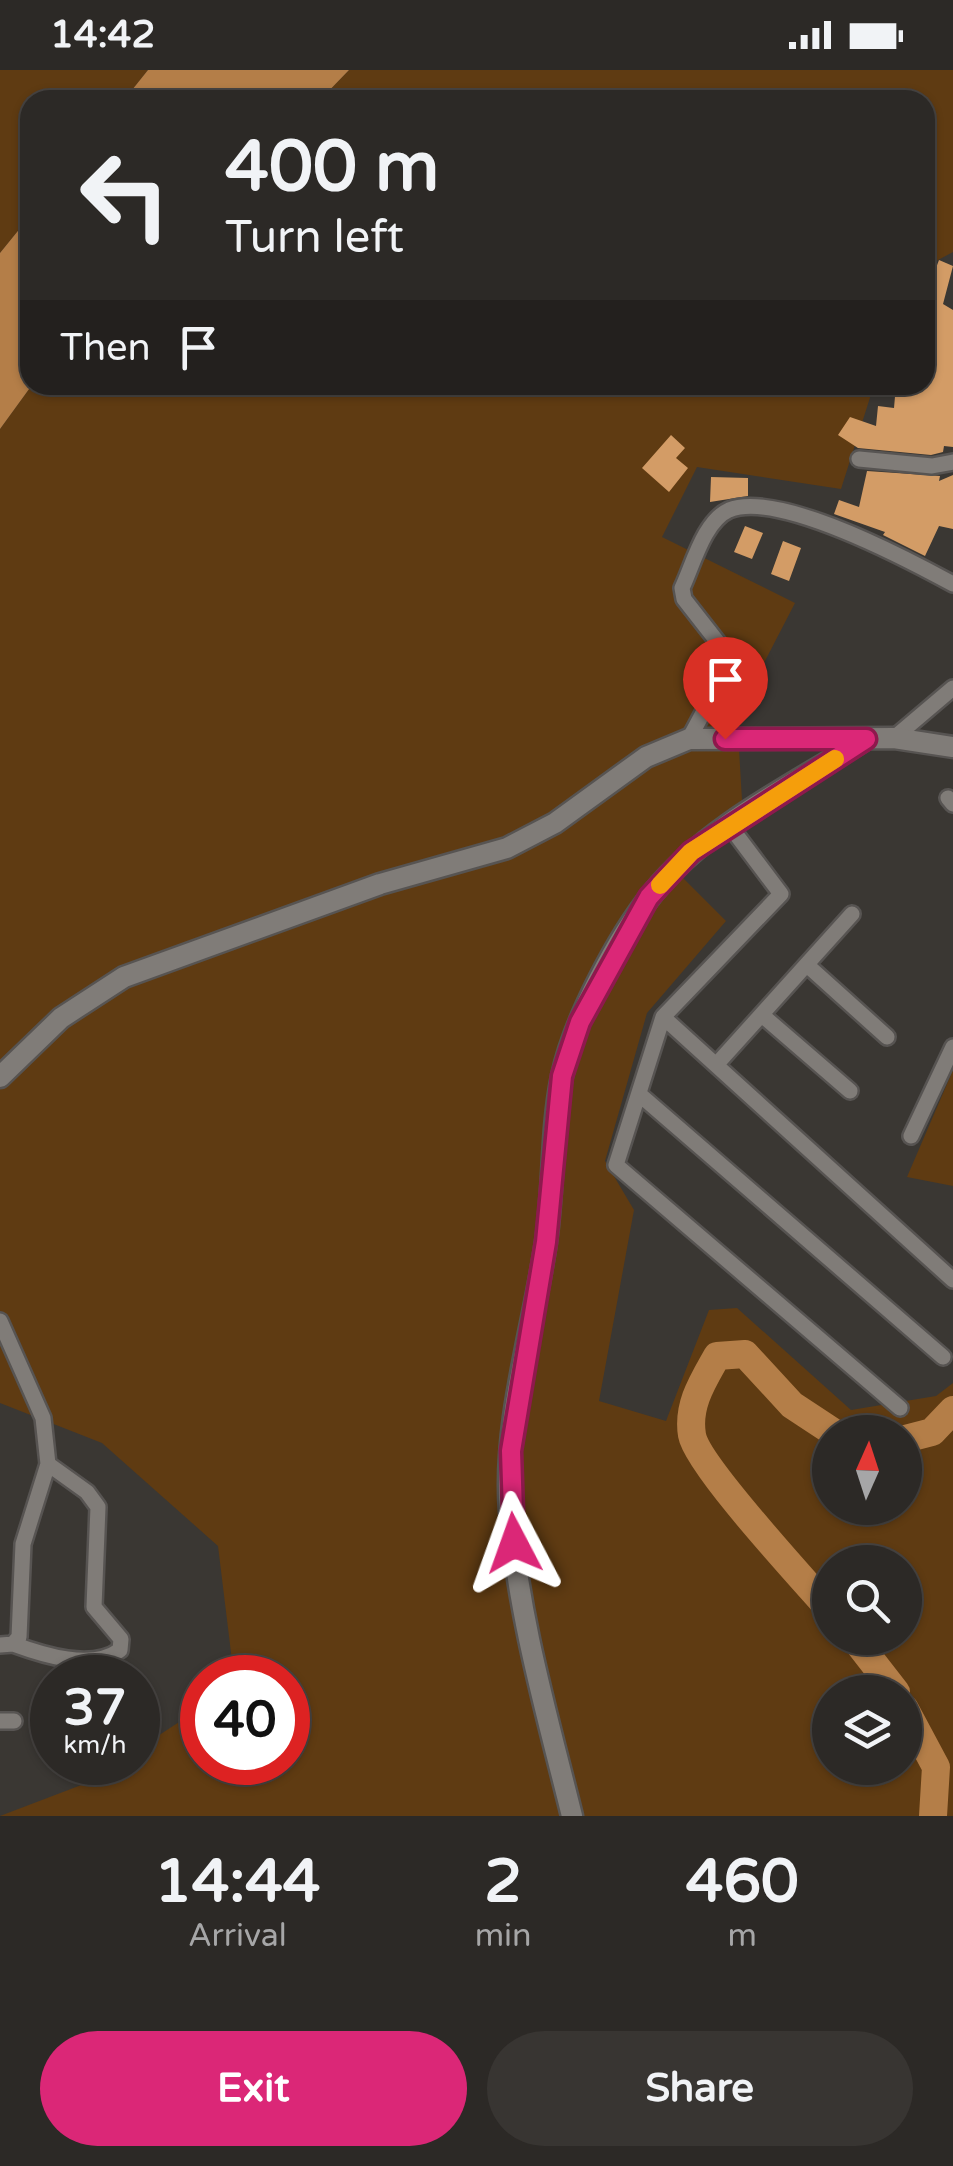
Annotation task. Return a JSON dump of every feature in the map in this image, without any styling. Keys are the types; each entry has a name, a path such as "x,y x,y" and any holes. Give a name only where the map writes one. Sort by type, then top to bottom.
{"street":[{"path":"859,459 932,466 953,462"},
{"path":"689,739 727,668 727,654 684,599 682,588 713,522 731,510 764,508 815,520 953,584"},
{"path":"894,738 953,688"},
{"path":"0,1077 61,1018 124,977 380,884 507,848 555,822 646,757 689,739 894,738 953,747"},
{"path":"572,1816 522,1611 510,1509 511,1451 546,1242 562,1076 580,1022 649,897 691,852 866,739"},
{"path":"729,826 780,894 663,1017 616,1165 900,1408"},
{"path":"716,1065 852,914"},
{"path":"807,965 887,1036"},
{"path":"762,1014 850,1091"},
{"path":"663,1017 953,1280"},
{"path":"910,1136 953,1047"},
{"path":"639,1094 943,1357"},
{"path":"0,1321 43,1418 48,1464 24,1544 19,1637 6,1645"},
{"path":"6,1645 86,1661 107,1660 120,1650 121,1639 94,1607 98,1507 87,1492 48,1464"}],"shaded area":[{"path":"0,70 148,70 132,90 20,90 20,228 0,253"},
{"path":"148,70 349,70 330,90 132,90"},
{"path":"349,70 953,70 953,252 935,262 935,90 330,90"},
{"path":"20,228 20,395 25,395 0,429 0,253"},
{"path":"25,395 871,395 841,489 697,467 662,537 795,603 737,715 743,817 678,873 726,921 647,1013 605,1161 634,1210 599,1401 666,1421 709,1310 737,1308 851,1410 936,1396 953,1383 953,1816 0,1816 81,1785 160,1785 160,1735 180,1721 180,1785 310,1785 310,1655 231,1655 218,1546 102,1443 0,1403 0,429"},
{"path":"953,1070 953,1186 907,1177"}],"building":[{"path":"939,260 953,266 943,304 953,310 953,447 944,446 943,452 931,455 858,448 838,435 850,417 876,426 878,406 894,408 895,395 935,395 935,271"},
{"path":"671,435 685,448 676,458 688,468 669,492 642,468"},
{"path":"867,471 940,476 939,481 953,475 953,529 939,526 925,556 883,535 885,532 834,514 839,500 859,507"},
{"path":"711,477 748,478 748,496 710,502"},
{"path":"745,526 763,533 752,559 734,552"},
{"path":"783,541 801,548 789,581 771,574"}],"waterway":[{"path":"812,1418 792,1405 745,1354 717,1356 697,1394 691,1424 698,1450 712,1471 812,1589"},
{"path":"922,1435 932,1432 953,1410"},
{"path":"867,1655 883,1675"},
{"path":"922,1741 936,1767 933,1816"}],"slow traffic":[{"path":"660,885 691,852 835,759"}],"route":[{"path":"514,1543 511,1451 546,1242 562,1076 580,1022 649,897 691,852 866,739 725,739"}]}
